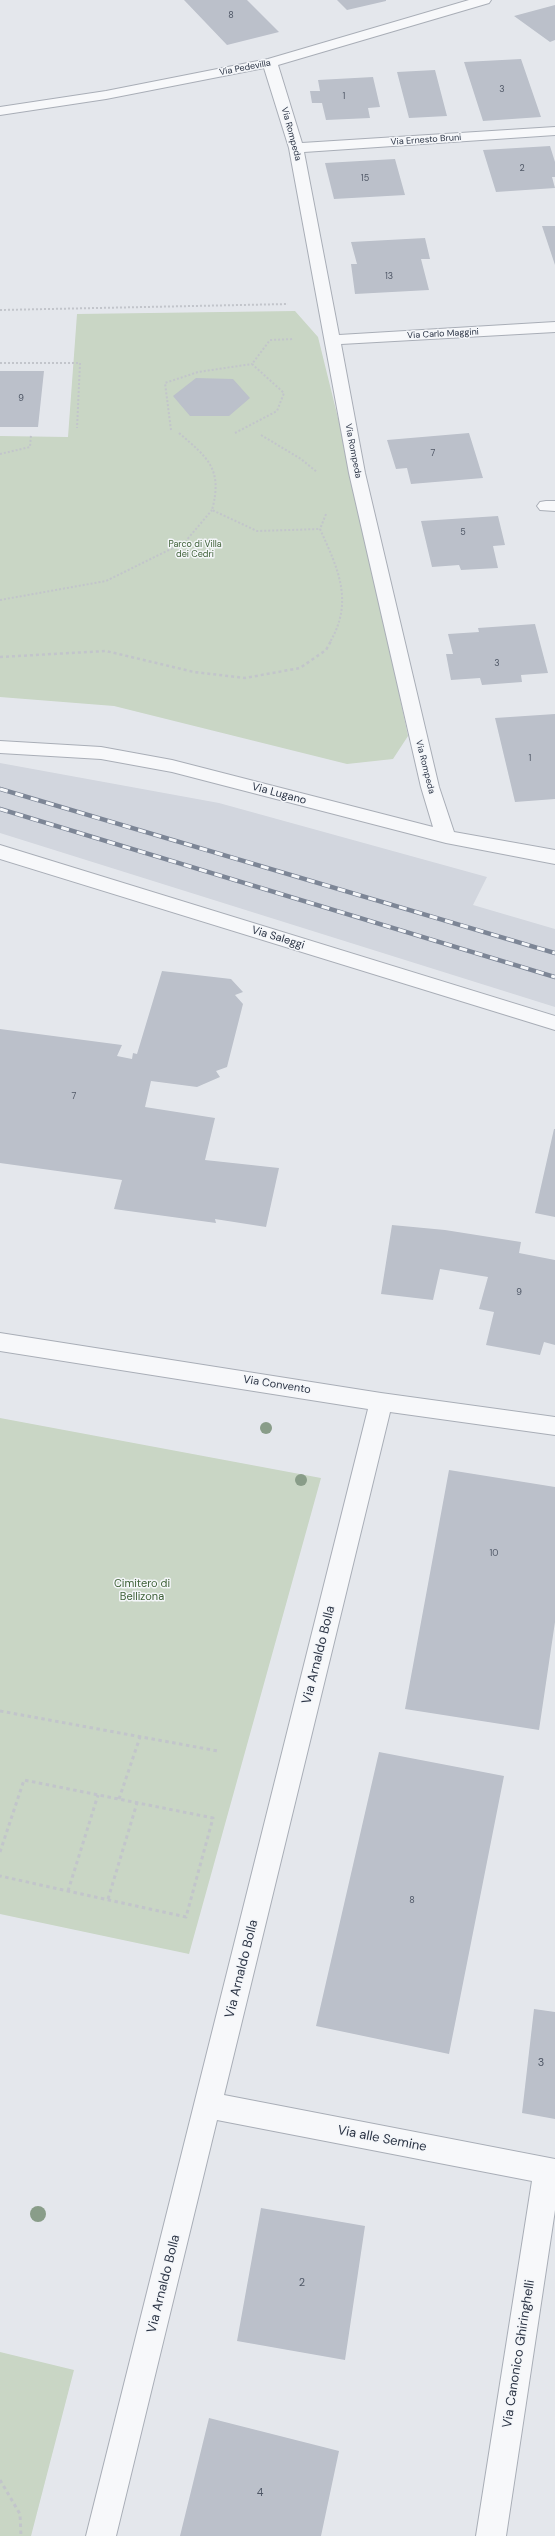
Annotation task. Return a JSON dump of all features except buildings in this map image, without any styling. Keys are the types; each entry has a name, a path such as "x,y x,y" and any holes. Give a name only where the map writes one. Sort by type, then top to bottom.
{"street":[{"name":"Via Pedevilla","path":"0,111 106,95 270,63 484,0"},
{"name":"Via Rompeda","path":"270,63 296,148 357,473 430,787 446,837"},
{"name":"Via Ernesto Bruni","path":"296,148 555,131"},
{"name":"Via Carlo Maggini","path":"331,338 555,327"},
{"name":"Via Lugano","path":"0,747 102,753 172,766 446,837 555,857"},
{"name":"Via Saleggi","path":"0,852 555,1023"},
{"name":"Via Convento","path":"0,1342 381,1402 555,1426"},
{"name":"Via Arnaldo Bolla","path":"101,2536 209,2105 381,1402"},
{"name":"Via alle Semine","path":"209,2105 551,2172"},
{"name":"Via Canonico Ghiringhelli","path":"491,2536 551,2172"}],"path":[{"path":"0,310 326,303"},
{"path":"171,430 165,383 198,372 252,364 270,340 331,338"},
{"path":"0,363 80,363 77,428"},
{"path":"236,433 277,411 284,393 252,364"},
{"path":"0,600 106,581 185,542 212,510 218,491 218,474 202,453 179,433"},
{"path":"0,454 30,447 31,434"},
{"path":"261,435 301,459 320,476"},
{"path":"0,656 106,651 194,672 245,678 300,668 326,650 338,629 344,594 332,556 320,529 326,515 326,508"},
{"path":"212,510 257,531 320,529"},
{"path":"0,1711 218,1752"},
{"path":"119,1799 140,1737"},
{"path":"0,1852 24,1780 213,1818 186,1917 0,1876"},
{"path":"68,1890 98,1795"},
{"path":"108,1899 137,1803"},
{"path":"0,2480 20,2514 21,2536"}],"shaded area":[{"path":"0,763 219,803 487,877 473,905 555,929 555,1007 0,833"}],"green space":[{"name":"Parco di Villa dei Cedri","path":"295,311 318,337 355,487 408,736 393,759 347,764 114,706 0,697 0,436 68,437 77,314"},
{"name":"Cimitero di Bellizona","path":"0,1418 321,1478 189,1954 0,1914"},
{"path":"0,2352 74,2370 31,2536 0,2536"}],"railway":[{"path":"0,789 555,953"},
{"path":"0,809 555,977"}]}
